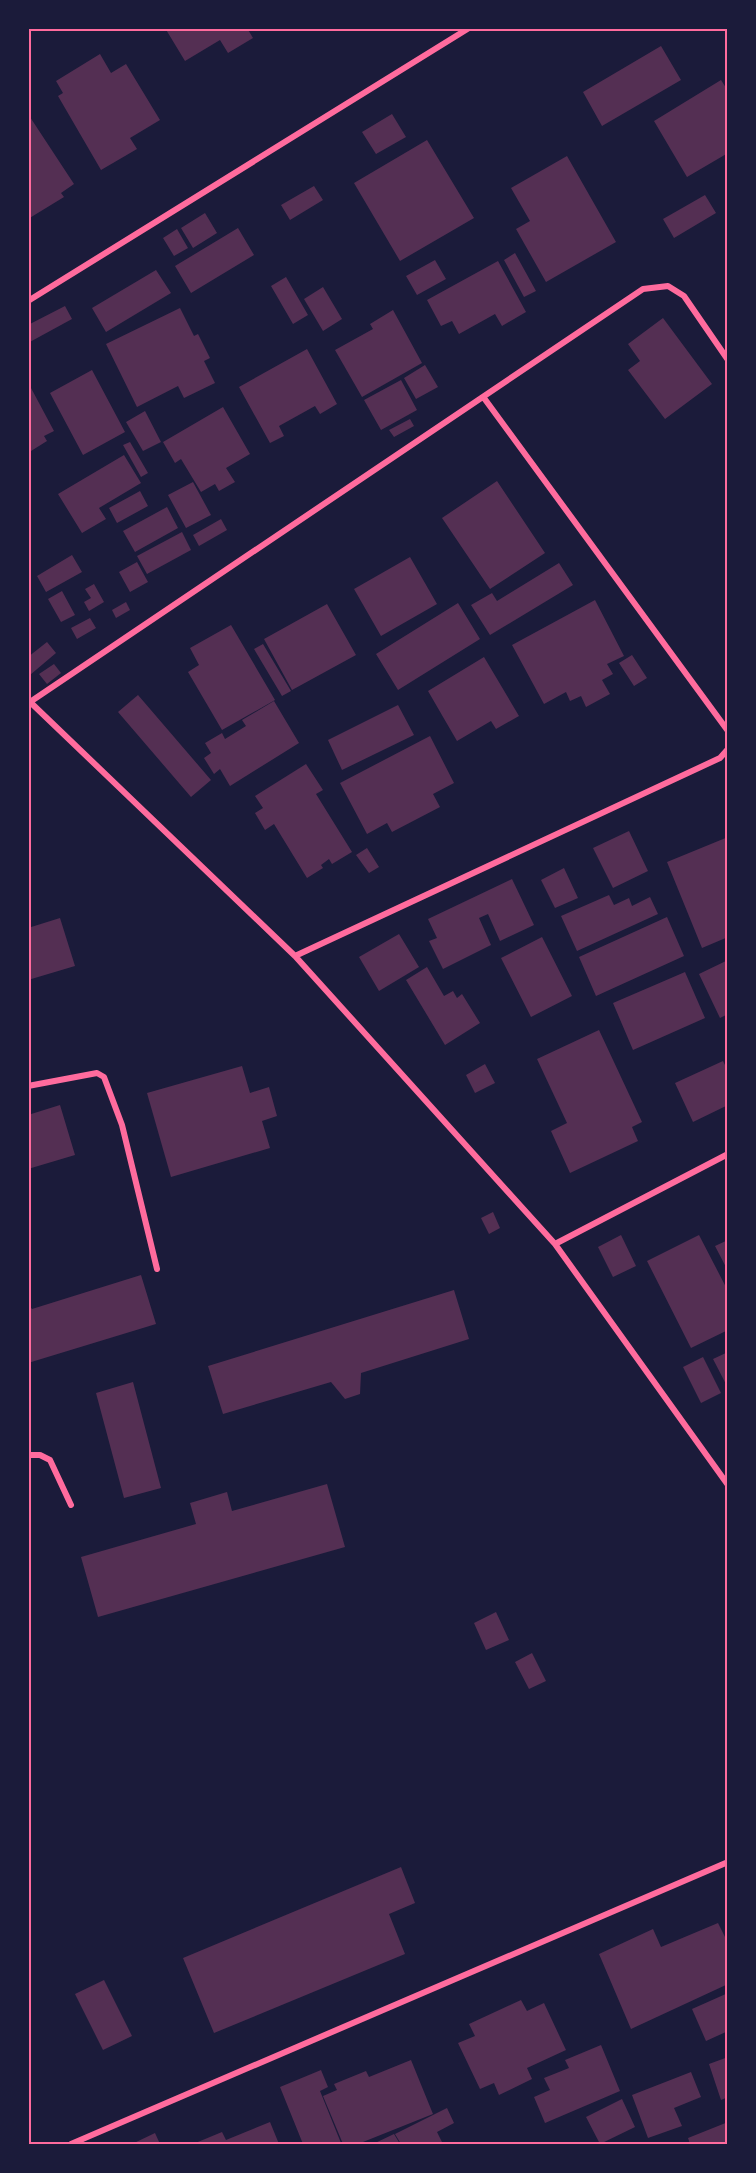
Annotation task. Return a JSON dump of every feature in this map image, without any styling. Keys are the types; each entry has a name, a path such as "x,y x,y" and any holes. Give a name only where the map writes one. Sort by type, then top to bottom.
{"street":[{"path":"28,301 469,28"},
{"path":"728,360 684,296 668,286 643,289 484,398 29,701 295,956 555,1244 728,1485"},
{"path":"484,398 728,731"},
{"path":"295,956 720,758 728,749"},
{"path":"28,1086 97,1073 104,1077 122,1125 157,1269"},
{"path":"555,1244 728,1154"},
{"path":"28,1455 40,1455 50,1460 71,1505"},
{"path":"71,2145 728,1862"}],"building":[{"path":"165,28 247,28 253,38 228,53 220,40 185,61"},
{"path":"661,46 681,80 602,126 583,92"},
{"path":"100,54 111,73 126,64 160,120 130,138 137,149 101,170 58,96 63,93 56,81"},
{"path":"721,80 728,91 728,153 687,177 654,121"},
{"path":"28,114 74,184 61,193 64,197 28,219"},
{"path":"392,114 406,137 376,154 362,132"},
{"path":"427,140 474,218 400,261 354,183"},
{"path":"567,156 616,242 546,282 516,229 530,221 511,188"},
{"path":"314,186 323,200 290,220 281,205"},
{"path":"705,195 716,213 674,238 663,219"},
{"path":"205,213 217,233 193,248 181,228"},
{"path":"238,228 254,255 191,293 175,266"},
{"path":"177,229 188,248 174,256 163,238"},
{"path":"515,253 536,291 524,297 504,260"},
{"path":"435,260 446,279 417,295 406,276"},
{"path":"498,261 526,312 502,326 495,314 459,334 452,321 441,326 427,300"},
{"path":"156,270 171,293 106,332 92,308"},
{"path":"286,277 308,315 293,324 271,286"},
{"path":"323,287 342,319 323,331 304,299"},
{"path":"65,306 72,319 28,343 28,325"},
{"path":"180,308 194,336 198,334 210,358 204,361 215,383 184,398 178,386 137,407 106,344"},
{"path":"393,310 422,363 362,397 335,350 373,329 370,324"},
{"path":"663,318 712,384 665,419 628,370 640,361 628,344"},
{"path":"307,349 337,404 320,414 315,406 279,426 284,436 270,443 239,387"},
{"path":"425,365 438,387 416,399 404,378"},
{"path":"92,370 125,432 83,455 50,393"},
{"path":"401,380 417,410 381,430 364,400"},
{"path":"31,388 54,431 44,436 47,441 31,451 28,447 28,389"},
{"path":"223,407 250,454 226,468 235,482 219,491 215,484 201,492 181,459 175,463 163,442"},
{"path":"145,411 161,442 143,451 126,422"},
{"path":"410,419 414,426 394,437 389,430"},
{"path":"130,442 148,473 141,477 123,445"},
{"path":"124,455 141,483 99,508 106,519 82,533 58,494"},
{"path":"497,481 545,553 490,589 442,518"},
{"path":"193,482 211,515 186,528 168,495"},
{"path":"140,491 148,506 117,523 109,508"},
{"path":"167,507 178,528 135,552 123,531"},
{"path":"221,519 227,530 199,546 193,535"},
{"path":"182,532 191,550 147,574 137,556"},
{"path":"72,555 82,572 46,592 37,576"},
{"path":"410,557 437,604 381,636 354,589"},
{"path":"137,562 148,582 130,592 119,572"},
{"path":"559,563 573,585 490,635 471,605 492,593 497,601"},
{"path":"94,584 104,602 89,611 84,602 91,598 85,589"},
{"path":"62,591 75,615 61,622 48,599"},
{"path":"595,600 624,656 607,664 613,674 602,680 610,694 586,707 581,696 570,701 566,692 544,704 512,645"},
{"path":"126,602 130,610 116,618 112,610"},
{"path":"458,603 480,639 398,690 376,654"},
{"path":"327,604 356,655 292,690 264,639"},
{"path":"90,618 96,628 77,639 71,628"},
{"path":"231,625 275,700 222,730 188,672 199,665 190,648"},
{"path":"47,642 56,653 30,675 28,657"},
{"path":"263,644 291,691 282,696 254,649"},
{"path":"632,655 647,678 634,686 619,663"},
{"path":"484,657 519,716 496,729 491,721 457,741 428,691"},
{"path":"54,664 61,673 47,684 39,674"},
{"path":"138,695 211,780 191,797 118,712"},
{"path":"274,701 299,743 230,786 220,769 214,774 204,758 211,753 205,743 222,733 225,739 246,726 242,720"},
{"path":"398,705 414,735 342,770 328,740"},
{"path":"430,736 454,783 433,794 440,807 392,832 387,823 367,834 340,783"},
{"path":"306,764 323,790 316,794 352,852 332,864 329,859 321,865 323,868 307,878 274,824 265,830 255,813 263,808 255,796"},
{"path":"629,831 648,871 613,888 593,848"},
{"path":"728,837 728,937 702,948 667,862"},
{"path":"367,848 379,867 369,873 356,855"},
{"path":"564,868 578,898 555,908 541,880"},
{"path":"512,879 534,925 500,941 488,914 479,918 491,945 443,969 429,941 437,938 428,919"},
{"path":"609,895 614,905 629,898 632,906 650,897 658,914 577,951 561,916"},
{"path":"667,917 684,956 596,996 579,957"},
{"path":"60,918 75,966 28,980 28,928"},
{"path":"399,934 419,967 379,991 359,957"},
{"path":"542,937 572,996 531,1017 501,958"},
{"path":"728,960 728,1014 720,1018 699,974"},
{"path":"427,967 444,996 453,991 457,998 462,994 480,1023 445,1045 406,980"},
{"path":"685,972 705,1018 633,1050 613,1003"},
{"path":"599,1030 642,1122 632,1127 638,1141 570,1173 551,1131 567,1123 537,1059"},
{"path":"723,1061 728,1071 728,1105 693,1122 675,1083"},
{"path":"485,1064 495,1083 475,1093 466,1075"},
{"path":"242,1066 250,1093 269,1087 277,1116 262,1121 270,1148 171,1177 147,1093"},
{"path":"60,1105 75,1155 28,1169 28,1115"},
{"path":"493,1212 500,1228 489,1234 481,1218"},
{"path":"621,1235 636,1266 613,1277 598,1247"},
{"path":"699,1235 728,1291 728,1330 691,1348 647,1261"},
{"path":"728,1240 728,1271 715,1246"},
{"path":"141,1275 156,1324 28,1363 28,1304 32,1309"},
{"path":"454,1290 469,1339 361,1373 360,1394 345,1399 331,1382 223,1414 208,1366"},
{"path":"728,1352 728,1388 713,1359"},
{"path":"703,1357 721,1393 701,1403 683,1367"},
{"path":"133,1382 161,1488 124,1498 96,1393"},
{"path":"327,1484 345,1547 98,1617 81,1557 196,1524 190,1503 227,1492 232,1511"},
{"path":"496,1612 509,1640 486,1650 474,1623"},
{"path":"532,1653 546,1681 529,1689 515,1662"},
{"path":"401,1867 415,1903 389,1914 405,1954 214,2033 183,1958"},
{"path":"718,1923 728,1943 728,1984 631,2029 599,1954 653,1929 661,1947"},
{"path":"104,1980 132,2036 103,2050 75,1994"},
{"path":"728,1993 728,2031 706,2041 692,2009"},
{"path":"521,2000 527,2011 544,2003 566,2050 527,2068 532,2079 499,2095 494,2083 480,2089 458,2043 475,2036 469,2024"},
{"path":"601,2045 620,2091 545,2123 534,2097 550,2090 544,2078 569,2068 565,2060"},
{"path":"728,2057 728,2097 721,2100 709,2064"},
{"path":"411,2060 433,2114 358,2144 343,2144 323,2096 337,2090 334,2084 366,2071 369,2077"},
{"path":"321,2070 328,2087 320,2091 341,2143 303,2144 280,2087"},
{"path":"691,2072 701,2097 674,2108 682,2126 648,2138 632,2095"},
{"path":"622,2099 635,2127 600,2144 586,2117"},
{"path":"447,2108 454,2123 437,2132 443,2144 401,2144 395,2134"},
{"path":"270,2122 279,2144 193,2144 222,2132 226,2140"},
{"path":"728,2122 728,2144 690,2144 688,2138"},
{"path":"155,2133 160,2144 132,2144"},
{"path":"394,2134 400,2144 373,2144"}]}
